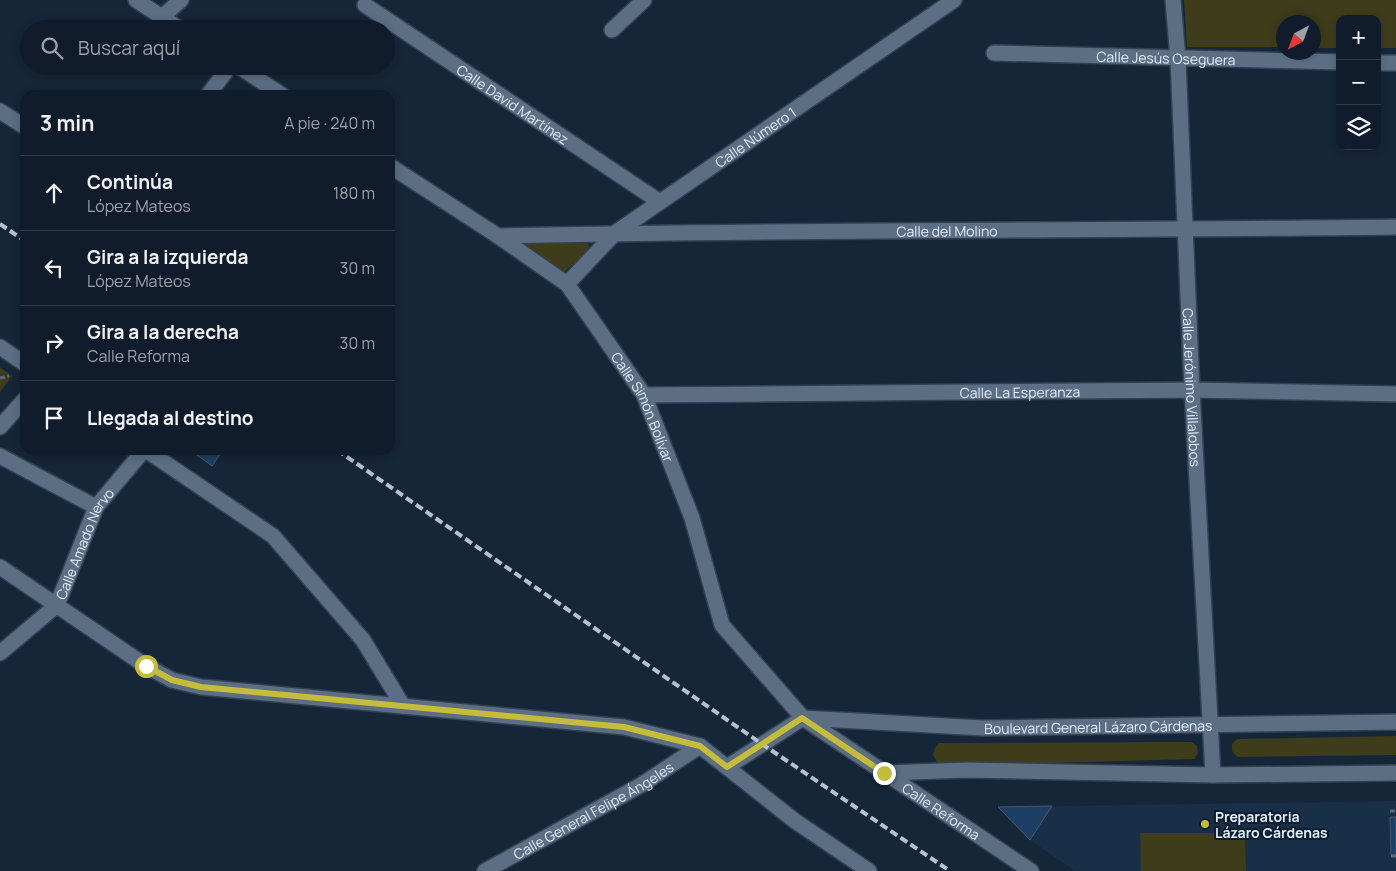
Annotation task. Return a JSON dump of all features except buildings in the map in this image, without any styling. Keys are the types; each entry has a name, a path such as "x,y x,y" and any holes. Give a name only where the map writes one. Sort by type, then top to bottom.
{"street":[{"path":"136,0 166,20"},
{"path":"162,17 181,0"},
{"path":"612,30 644,0"},
{"name":"Calle Número 1","path":"567,284 615,233 954,0"},
{"name":"Calle Jerónimo Villalobos","path":"1173,0 1178,58 1192,390 1213,775"},
{"name":"Calle David Martínez","path":"365,5 387,20"},
{"name":"Calle David Martínez","path":"395,25 660,202"},
{"name":"Calle Jesús Oseguera","path":"994,53 1336,62"},
{"path":"1381,63 1396,63"},
{"path":"212,90 223,75"},
{"path":"256,75 276,90"},
{"path":"0,111 20,123"},
{"name":"Calle Simón Bolívar","path":"395,169 498,236 567,284 644,395 692,518 722,626 802,718"},
{"name":"Calle del Molino","path":"498,236 615,233 1396,227"},
{"path":"0,347 20,361"},
{"name":"Calle La Esperanza","path":"644,395 1192,390 1396,394"},
{"path":"0,427 20,405"},
{"name":"Calle Amado Nervo","path":"0,653 56,605 96,507 141,455"},
{"path":"152,455 273,536 363,640 403,706"},
{"path":"0,456 96,507"},
{"path":"0,567 146,666 172,680 201,687 624,727 700,746 795,821 860,869"},
{"path":"727,767 802,718"},
{"name":"Boulevard General Lázaro Cárdenas","path":"802,718 984,728 1396,722"},
{"name":"Calle Reforma","path":"802,718 1031,871"},
{"name":"Calle General Felipe Ángeles","path":"485,871 641,785 700,746"},
{"path":"884,773 968,770 1213,775 1396,773"}],"path":[{"path":"0,378 12,376"},
{"path":"1390,811 1396,811"},
{"path":"1391,856 1396,856"}],"shaded area":[{"path":"1184,0 1396,0 1396,48 1381,48 1381,15 1336,15 1336,48 1321,48 1321,15 1276,15 1276,47 1187,47"},
{"path":"584,241 589,245 588,251 563,273 524,245 527,243"},
{"path":"0,367 12,376 0,392"},
{"path":"1396,736 1396,755 1237,757 1232,751 1232,744 1237,739"},
{"path":"1192,742 1197,746 1198,754 1194,759 945,766 937,762 933,755 939,743"},
{"name":"Preparatoria Lázaro Cárdenas","path":"1396,801 1396,871 1075,871 1030,840 998,807"},
{"path":"1140,833 1245,833 1246,871 1141,871"}],"railway":[{"path":"0,224 20,238"},
{"path":"344,455 762,744 950,871"}],"place":[{"name":"Preparatoria Lázaro Cárdenas","path":"1205,824"}],"route":[{"path":"146,666 172,680 201,687 624,727 700,746 727,767 802,718 884,773"}]}
